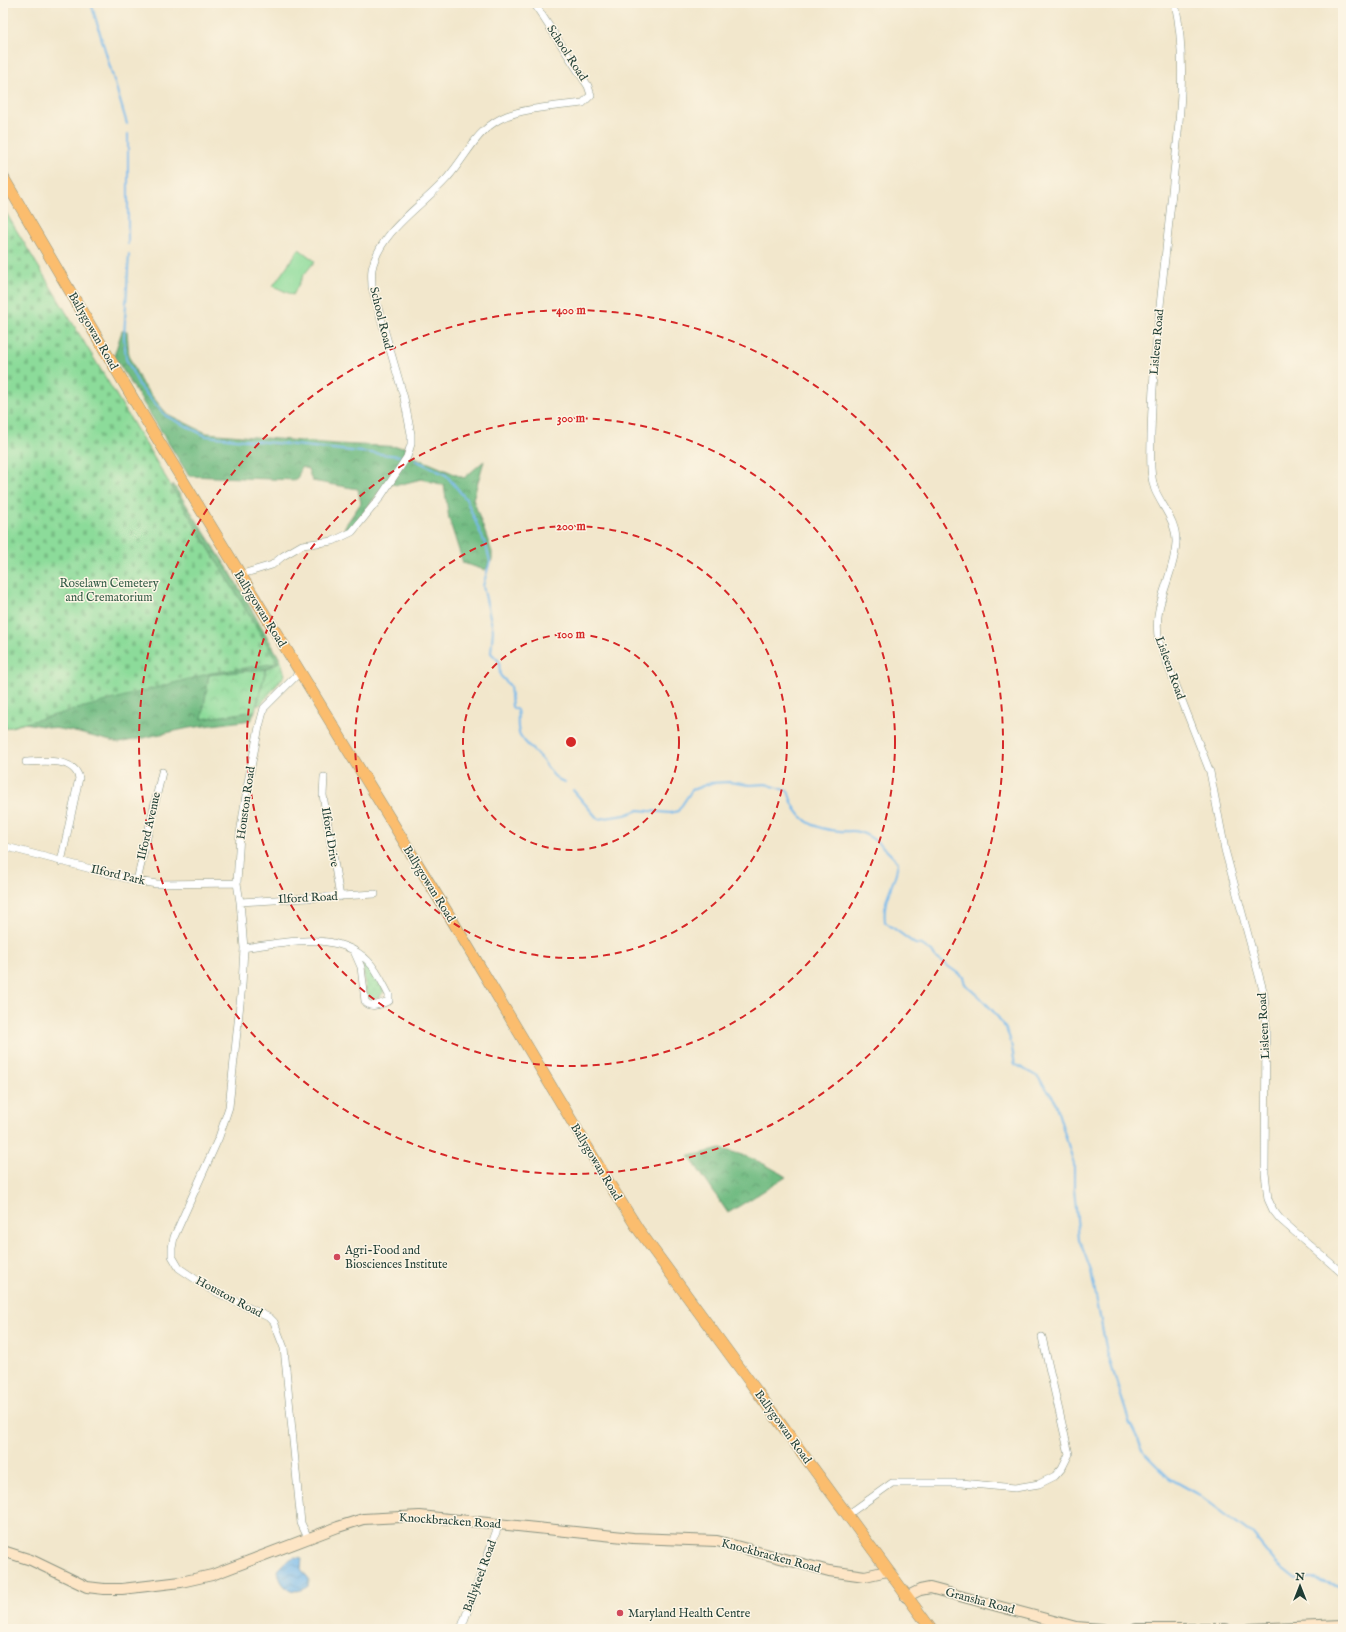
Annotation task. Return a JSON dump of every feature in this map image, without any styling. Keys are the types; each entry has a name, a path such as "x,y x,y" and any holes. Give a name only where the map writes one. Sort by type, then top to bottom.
{"main road":[{"name":"Ballygowan Road","path":"3,177 141,412 239,575 455,926 606,1180 634,1223 846,1516 931,1629"}],"street":[{"name":"School Road","path":"239,575 272,565 302,545 333,541 352,532 379,499 407,457 411,444 411,434 404,398 372,287 372,270 388,237 419,204 448,178 479,134 489,125 502,117 517,113 583,103 588,100 591,95 588,86 534,3"},
{"name":"Lisleen Road","path":"1175,3 1180,42 1181,78 1177,145 1158,320 1151,460 1155,490 1173,522 1176,542 1159,608 1157,629 1159,642 1210,772 1225,850 1264,994 1266,1025 1265,1173 1268,1200 1280,1219 1343,1274"},
{"name":"Houston Road","path":"299,672 275,695 264,708 261,716 248,782 240,834 237,883 244,948 242,985 229,1107 219,1136 174,1237 172,1256 178,1268 210,1289 274,1322 284,1348 301,1523 308,1538"},
{"path":"26,762 56,762 71,766 78,773 79,778 60,862"},
{"name":"Ilford Avenue","path":"137,881 162,772"},
{"name":"Ilford Drive","path":"324,777 323,795 340,897"},
{"name":"Ilford Park","path":"3,846 137,881 157,884 237,883"},
{"name":"Ilford Road","path":"240,902 375,894"},
{"path":"244,948 282,942 343,944 354,951 368,961 389,995 389,1000 372,1006 368,1005 365,1001 361,967 354,951"},
{"path":"846,1516 892,1483 961,1483 1015,1488 1041,1484 1055,1476 1062,1468 1069,1454 1042,1337"},
{"name":"Knockbracken Road","path":"3,1551 31,1560 87,1587 122,1589 181,1582 212,1575 308,1538 363,1519 396,1516 420,1516 633,1538 717,1541 829,1571 865,1576 877,1575 887,1571"},
{"name":"Ballykeel Road","path":"461,1629 499,1524"},
{"name":"Gransha Road","path":"906,1597 920,1590 930,1588 1076,1627 1102,1629"},
{"path":"1249,1629 1343,1625"},
{"path":"1136,1629 1226,1629"}],"green space":[{"name":"Roselawn Cemetery and Crematorium","path":"3,208 278,663 211,673 3,729"},
{"path":"299,249 315,261 303,276 293,295 273,286"},
{"path":"122,331 127,331 129,357 142,384 167,414 206,433 336,444 406,447 405,453 464,478 484,461 473,499 492,552 492,560 485,570 463,563 449,519 444,485 421,479 398,485 386,483 353,526 344,531 345,526 361,503 358,489 312,481 308,469 301,467 297,480 189,476 114,356"},
{"path":"173,484 230,572 281,661 266,669 209,675 202,719 255,711 251,720 189,728 119,743 71,731 25,723 3,729 3,721 172,502"},
{"path":"281,661 285,675 260,705 257,705 266,669"},
{"path":"266,669 255,711 202,719 209,675"},
{"path":"362,962 365,962 380,983 384,991 380,997 370,999 367,997"},
{"path":"721,1149 755,1160 786,1177 728,1213 689,1156"}],"water":[{"path":"294,1557 302,1558 301,1569 309,1579 309,1586 298,1591 288,1589 284,1586 279,1576 278,1569"}],"waterway":[{"path":"91,3 127,124"},
{"path":"128,134 128,244"},
{"path":"129,254 124,337 126,359 140,387 166,416 206,436 400,456"},
{"path":"415,460 446,475 466,499 486,546 490,561 483,586 493,630 491,653 499,661 500,675 510,686 512,707 517,710 518,729 520,735 557,779 565,782"},
{"path":"573,790 598,819 625,815 639,810 670,813 678,811 692,790 711,783 729,782 750,785 766,784 788,791 791,801 806,821 813,825 830,830 857,831 865,834 880,845 898,862 895,877 885,904 885,922 915,944 922,945 932,952 935,957 963,977 965,984 977,994 1002,1022 1010,1039 1015,1064 1038,1077 1054,1099 1074,1164 1074,1189 1079,1239 1091,1271 1107,1352 1129,1421 1145,1454 1169,1478 1198,1494 1253,1535 1276,1563 1296,1579 1314,1579 1343,1587"}],"place":[{"name":"Agri-Food and Biosciences Institute","path":"337,1257"},
{"name":"Maryland Health Centre","path":"620,1613"}]}
